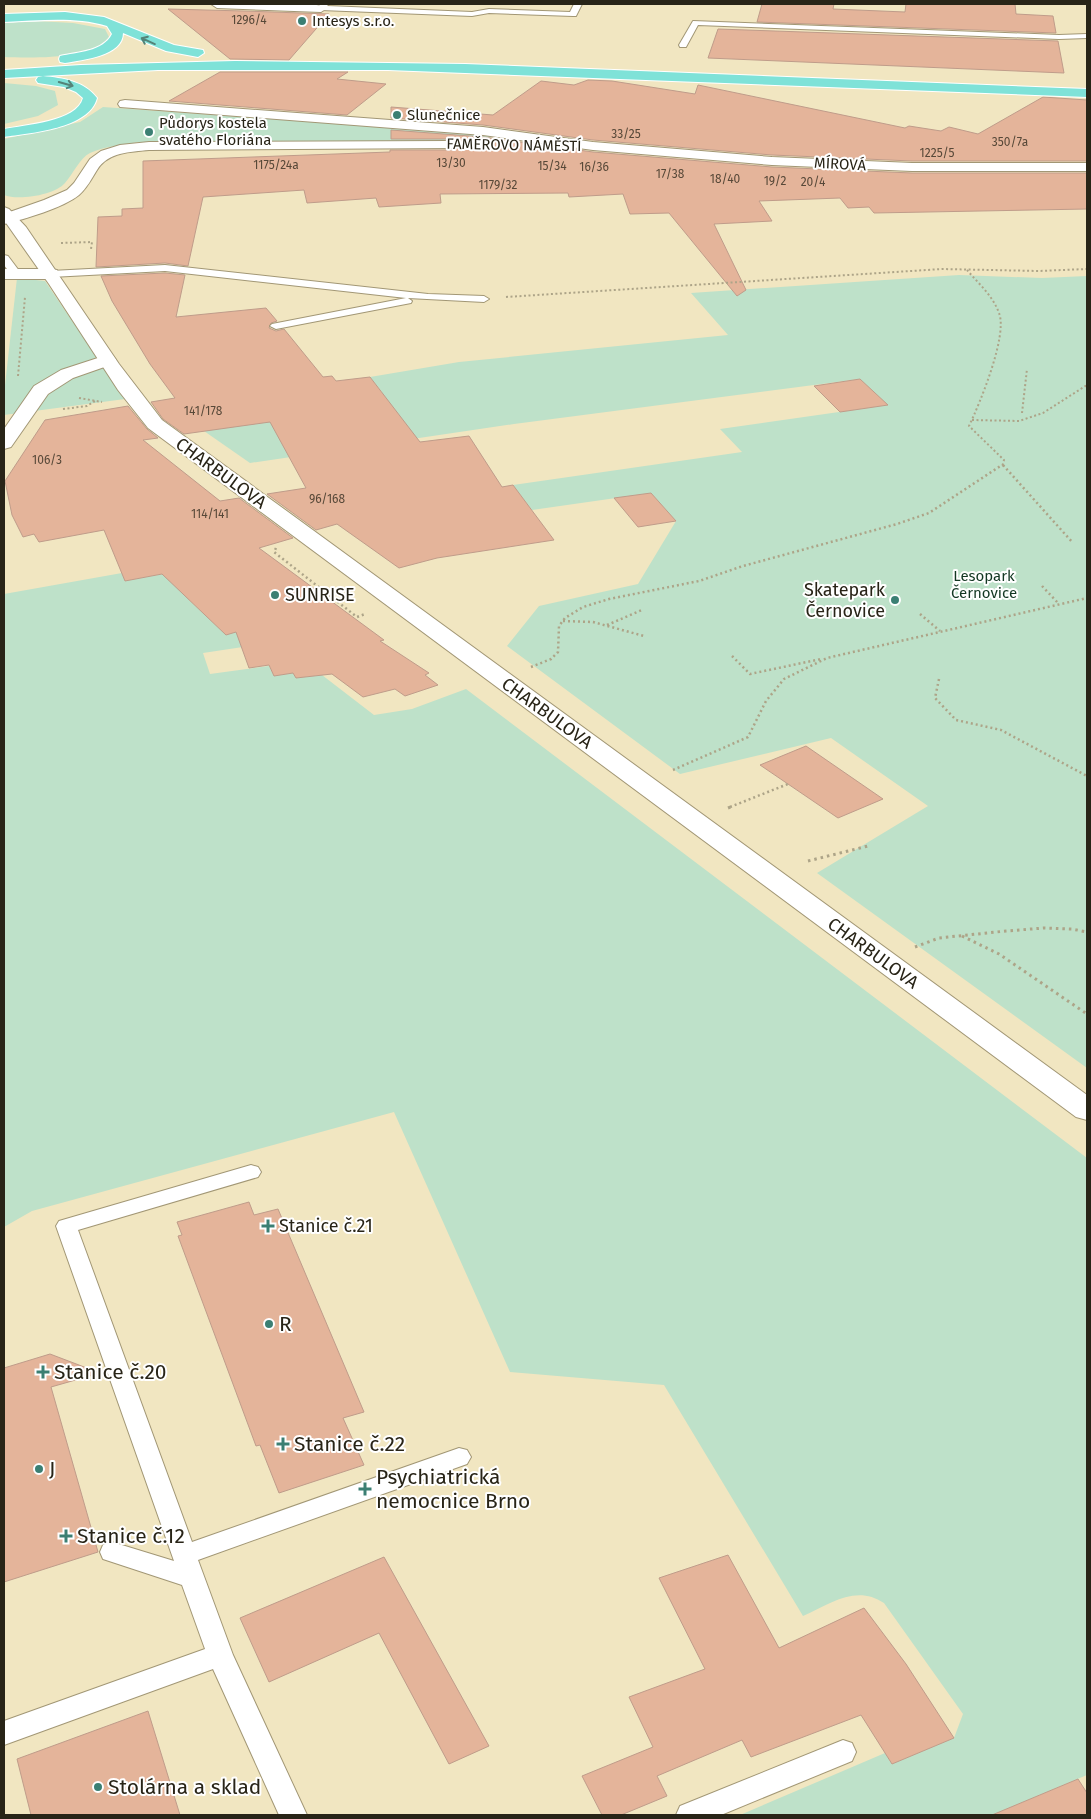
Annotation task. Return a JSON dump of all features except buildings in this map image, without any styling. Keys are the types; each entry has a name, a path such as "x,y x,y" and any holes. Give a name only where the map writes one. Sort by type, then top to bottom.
{"highway":[{"path":"4,18 86,18 112,24 175,51 282,56 501,60 918,78 1087,83"},
{"path":"4,66 76,57 104,48 118,36 112,24"},
{"path":"23,64 145,58 282,56"},
{"path":"4,74 231,64 467,68 1087,93"},
{"path":"4,133 52,124 74,117 88,106 90,98 109,85 146,73 231,64"},
{"path":"4,79 57,82 80,89 90,98"}],"street":[{"path":"217,4 322,6"},
{"name":"FAMĚROVO NÁMĚSTÍ","path":"125,104 483,131 593,146"},
{"path":"323,145 333,119"},
{"name":"FAMĚROVO NÁMĚSTÍ","path":"6,216 71,193 83,182 95,161 106,154 149,146 470,144 593,146"},
{"name":"MÍROVÁ","path":"593,146 772,161 905,167 1087,166"},
{"name":"CHARBULOVA","path":"6,216 24,274 107,360 141,409 155,424 1087,1110"},
{"path":"4,443 9,427 41,390 67,374 107,360"}],"lane":[{"path":"322,6 472,14 489,11 573,14 578,4"},
{"path":"979,4 979,13"},
{"path":"683,45 696,23 1059,37 1087,36"},
{"path":"4,258 24,274 165,268 428,298 484,299"},
{"path":"276,326 428,298"},
{"path":"251,1172 66,1226 220,1656 293,1815"},
{"path":"184,1555 459,1457"},
{"path":"112,1552 193,1578"},
{"path":"4,1733 220,1656"},
{"path":"690,1815 843,1752"}],"path":[{"path":"484,299 942,269 1039,271 1087,269"},
{"path":"524,670 552,659 558,652 557,635 559,626 565,618 583,607 609,599 699,580 743,566 871,533 929,513 977,484 1002,464 1004,460 969,426 982,399 1002,326 1000,314 967,270"},
{"path":"18,377 24,274"},
{"path":"1022,413 1027,369"},
{"path":"972,420 1019,421 1043,414 1087,386"},
{"path":"1002,464 1073,543"},
{"path":"1042,586 1060,604"},
{"path":"732,656 750,674 1087,598"},
{"path":"606,625 642,610"},
{"path":"920,614 940,631"},
{"path":"563,621 592,622 644,636"},
{"path":"666,774 748,738 766,701 784,679 827,658"},
{"path":"939,679 936,698 956,720 1001,730 1087,776"},
{"path":"719,812 788,784"},
{"path":"808,861 868,846"},
{"path":"913,948 939,938 1044,928 1072,929 1087,932"},
{"path":"962,936 998,954 1087,1014"}],"green space":[{"path":"4,22 73,23 105,29 109,37 101,45 76,54 29,58 4,57"},
{"path":"4,83 36,86 55,91 58,105 38,116 4,124"},
{"path":"103,107 492,135 489,141 139,142 108,147 86,155 65,183 53,191 27,197 4,195 4,139 80,122"},
{"name":"Lesopark Černovice","path":"959,275 1042,278 1087,276 1087,1068 817,873 928,806 831,738 680,774 507,646 539,606 638,584 676,521 651,493 532,510 513,485 742,452 720,429 888,405 860,379 514,424 250,463 204,431 356,395 382,392 370,377 459,362 728,335 691,293"},
{"path":"17,278 45,281 125,399 4,415 4,394"},
{"path":"196,568 189,600 226,635 284,617 310,637 203,653 210,674 269,666 274,676 293,673 296,678 322,675 374,715 412,709 466,689 1087,1158 1087,1775 992,1815 740,1815 885,1753 892,1764 954,1738 963,1714 884,1603 863,1595 853,1596 833,1602 803,1616 664,1385 510,1372 394,1112 32,1211 4,1227 4,594 122,573 125,581"}],"place":[{"name":"Intesys s.r.o.","path":"302,21"},
{"name":"Slunečnice","path":"397,115"},
{"name":"Půdorys kostela svatého Floriána","path":"149,132"},
{"name":"SUNRISE","path":"275,595"},
{"name":"Skatepark Černovice","path":"895,600"},
{"name":"Stanice č.21","path":"268,1226"},
{"name":"R","path":"269,1324"},
{"name":"Stanice č.20","path":"43,1372"},
{"name":"Stanice č.22","path":"283,1444"},
{"name":"J","path":"39,1469"},
{"name":"Psychiatrická nemocnice Brno","path":"365,1489"},
{"name":"Stanice č.12","path":"66,1536"},
{"name":"Stolárna a sklad","path":"98,1787"}]}
